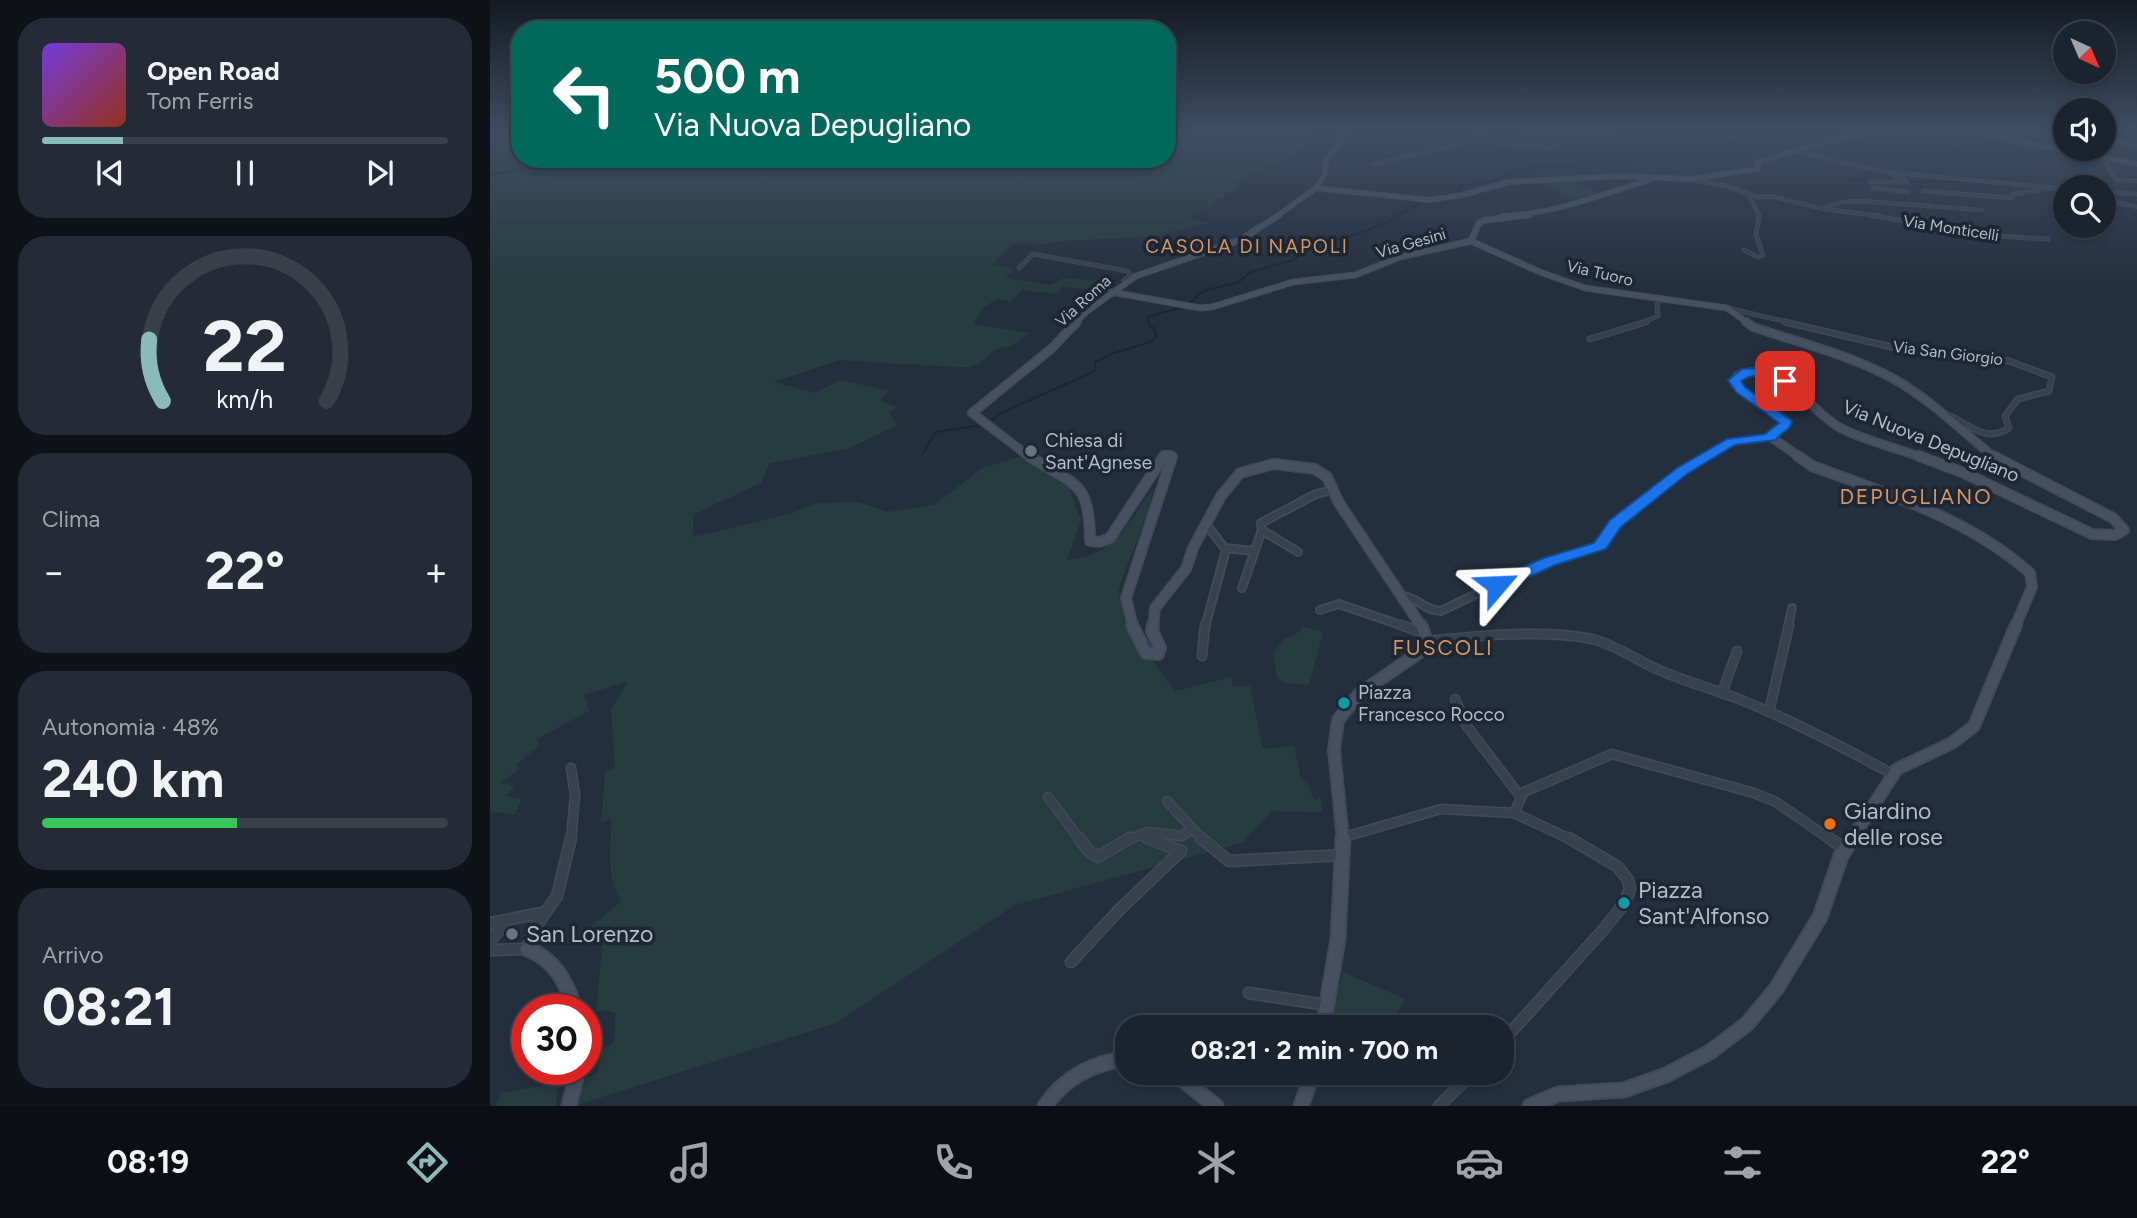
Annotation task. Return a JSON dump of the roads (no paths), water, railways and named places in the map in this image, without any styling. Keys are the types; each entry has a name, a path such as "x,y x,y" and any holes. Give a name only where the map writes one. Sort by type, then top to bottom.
{"street":[{"path":"1319,183 1316,188 1417,200 1462,195 1505,183"},
{"name":"Via Gesini","path":"1111,292 1200,308 1221,305 1293,282 1355,275 1400,257 1471,241 1479,223 1488,218 1518,217 1566,207 1606,196 1622,187 1646,183"},
{"name":"Via Monticelli","path":"1709,183 1749,195 1780,198 1824,209 1982,234 2048,239"},
{"path":"1898,191 1905,183"},
{"path":"1988,183 2053,188"},
{"path":"1923,191 2012,198 2013,194 2041,190 2031,187"},
{"name":"Via Roma","path":"1206,524 1186,569 1156,608 1152,631 1160,648 1158,654 1146,653 1132,623 1126,598 1172,457 1160,459 1110,538 1100,542 1090,541 1090,509 1079,487 974,417 973,409 1051,349 1081,317 1126,282 1136,276 1245,238 1316,188"},
{"path":"1872,188 1908,192"},
{"path":"2116,193 2137,194"},
{"path":"1744,250 1758,257 1763,255 1756,245 1754,229 1759,215 1749,195"},
{"path":"1824,209 1842,202 1868,201 1982,210"},
{"path":"2116,203 2137,207"},
{"name":"Via Tuoro","path":"1471,241 1540,272 1585,288 1728,308"},
{"path":"1019,268 1033,254 1053,256 1127,271 1131,275 1124,280 1126,282"},
{"path":"1590,339 1655,319 1658,316 1657,304 1661,300"},
{"name":"Via Nuova Depugliano","path":"1728,308 1753,327 1843,357 1885,375 1921,396 1996,459 2113,518 2122,524 2124,530 2122,533 2107,536 2092,534 1964,473 1837,426 1789,384 1774,375 1761,371 1737,376 1735,384 1740,389 1786,421 1785,425 1773,434"},
{"name":"Via San Giorgio","path":"1728,308 1913,352 2009,360 2052,377 2049,391 2018,399 2005,416 2009,428 2002,433 1972,431 1955,417 1941,412"},
{"path":"1399,596 1411,596 1430,611 1441,611 1519,573 1592,550 1600,546 1615,524 1682,471 1732,442 1773,434 1824,471 1933,511 2004,550 2029,573 2032,587 1974,726 1952,743 1897,769 1892,774 1845,849 1820,917 1776,989 1747,1024 1710,1052 1666,1075 1624,1090 1558,1094 1530,1106"},
{"path":"1202,656 1202,638 1223,569 1225,548 1206,524 1221,496 1240,473 1275,464 1315,469 1327,477 1426,637 1423,650 1359,694 1343,712 1336,730 1333,752 1344,855 1335,972 1326,1015"},
{"path":"1242,588 1262,530 1261,523 1316,494 1333,490"},
{"path":"1262,530 1298,552"},
{"path":"1225,548 1254,551"},
{"path":"1320,610 1339,604 1426,637 1574,636 1616,647 1659,670 1819,734 1892,774"},
{"path":"1769,712 1792,608"},
{"path":"1722,693 1737,651"},
{"path":"1455,699 1466,725 1520,796"},
{"path":"1514,813 1520,796 1612,754 1754,793 1776,802 1845,849"},
{"path":"527,948 531,932 557,897 567,860 576,802 572,768"},
{"path":"1048,797 1093,855 1105,855 1133,836 1147,832 1182,836 1192,829"},
{"path":"1167,801 1192,829 1229,861 1344,855"},
{"path":"1344,837 1441,809 1514,813 1559,832 1618,867 1628,880 1630,889 1624,904 1514,1029"},
{"path":"1071,962 1119,910 1181,851 1140,835"},
{"path":"490,923 547,912"},
{"path":"490,942 507,921"},
{"path":"490,950 527,948 545,958 563,978 569,994"},
{"path":"1249,993 1328,1005"},
{"path":"1045,1106 1058,1087 1070,1076 1115,1062"},
{"path":"569,1106 574,1085"},
{"path":"1189,1085 1216,1106"},
{"path":"1301,1106 1310,1085"},
{"path":"1439,1106 1460,1085"}],"waterway":[{"path":"1427,198 1458,193 1461,185 1487,183"},
{"path":"1918,183 1938,205"},
{"path":"1969,183 2027,187"},
{"path":"1190,303 1203,291 1239,282 1250,272 1294,260 1309,247 1361,233 1390,221 1422,201"},
{"path":"990,422 999,414 1095,371 1095,362 1150,342 1156,337 1154,328 1149,326 1148,317 1186,306"},
{"path":"923,453 936,432 981,425"}],"place":[{"name":"Chiesa di Sant'Agnese","path":"1031,451"},
{"name":"Piazza Francesco Rocco","path":"1344,703"},
{"name":"Giardino delle rose","path":"1830,824"},
{"name":"Piazza Sant'Alfonso","path":"1624,903"},
{"name":"San Lorenzo","path":"512,934"}],"district":[{"name":"CASOLA DI NAPOLI","path":"1247,246"},
{"name":"DEPUGLIANO","path":"1916,496"},
{"name":"FUSCOLI","path":"1443,647"}]}
